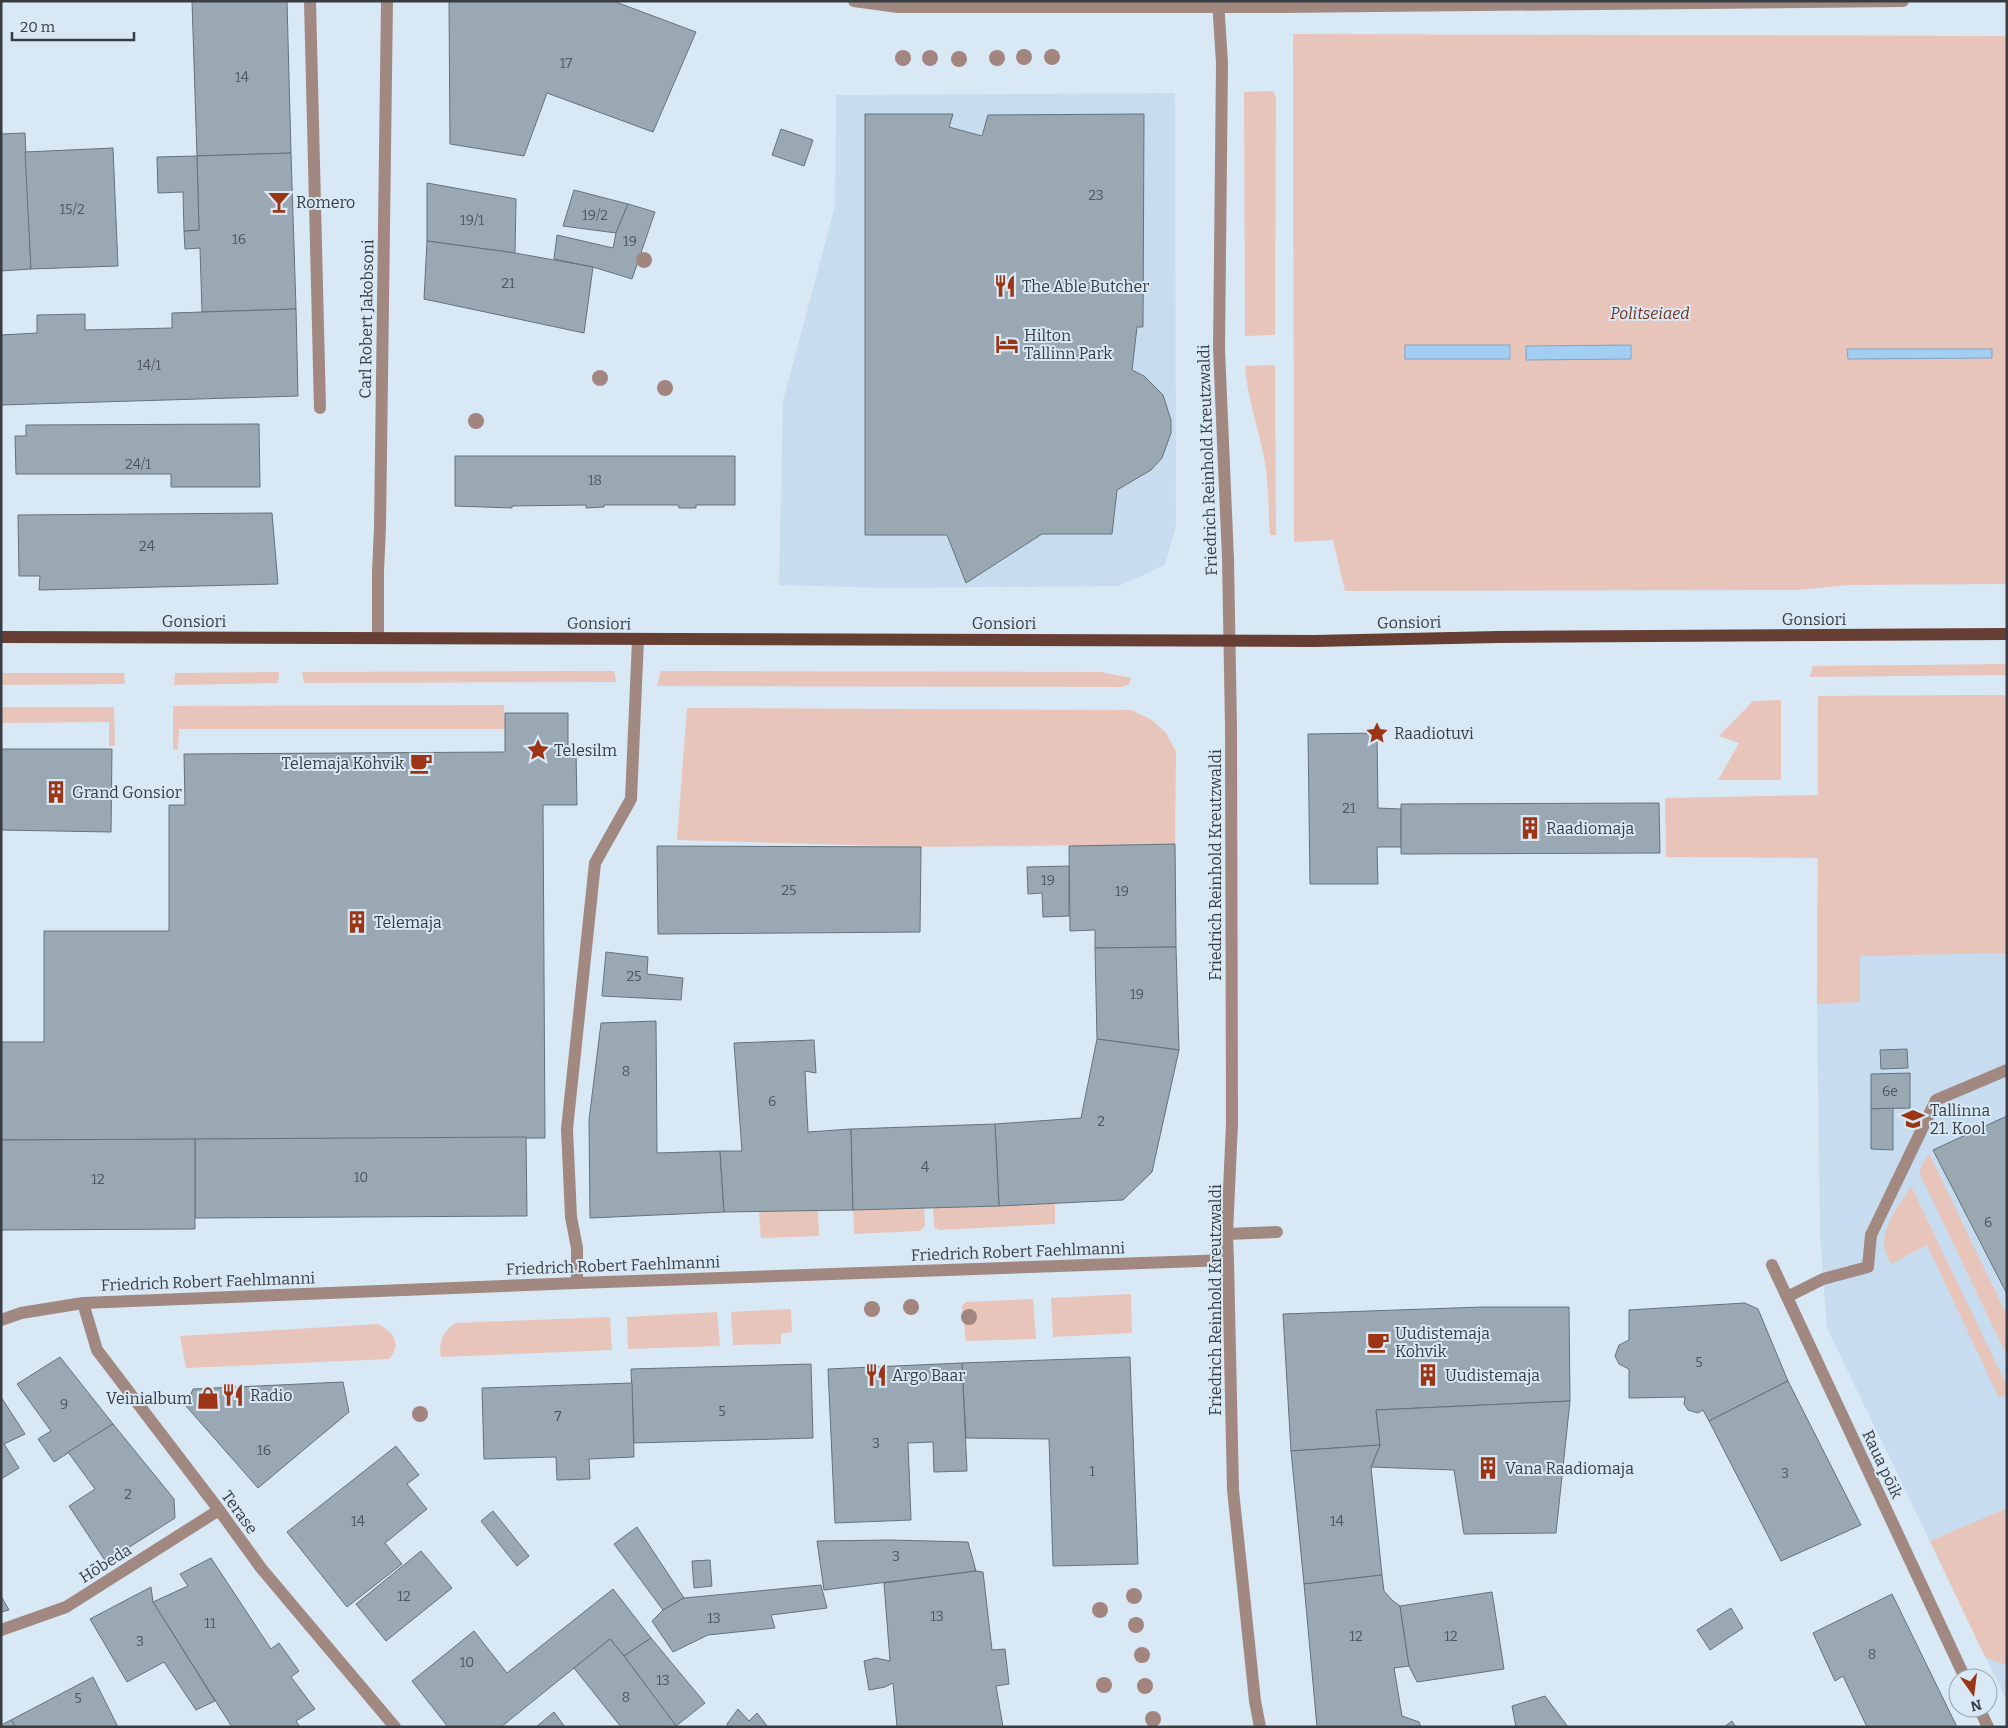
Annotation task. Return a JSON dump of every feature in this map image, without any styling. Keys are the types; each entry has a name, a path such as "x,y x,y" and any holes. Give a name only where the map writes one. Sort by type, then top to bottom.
{"main road":[{"name":"Gonsiori","path":"1,637 378,637 638,640 822,638 1229,641 1536,636 2007,634"}],"street":[{"path":"310,1 320,408"},
{"name":"Carl Robert Jakobsoni","path":"378,637 387,1"},
{"path":"854,1 898,7 1903,1"},
{"name":"Friedrich Reinhold Kreutzwaldi","path":"1218,4 1222,63 1219,349 1228,559 1229,641 1232,1124 1227,1234 1233,1490 1255,1701 1260,1727"},
{"path":"577,1282 577,1248 571,1217 567,1129 595,863 631,799 638,640"},
{"path":"1787,1297 1823,1279 1868,1267 1871,1234 1936,1100 2007,1070"},
{"path":"1227,1234 1276,1232"},
{"name":"Friedrich Robert Faehlmanni","path":"1,1320 21,1313 83,1303 577,1282 1228,1260"},
{"name":"Raua põik","path":"1772,1265 1960,1668"},
{"name":"Terase","path":"83,1303 97,1350 261,1568 395,1727"},
{"name":"Hõbeda","path":"1,1630 66,1607 219,1510"}],"shaded area":[{"path":"1175,93 1176,526 1165,565 1119,586 887,588 779,585 783,401 835,206 836,95"},
{"name":"Tallinna 21. Kool","path":"2007,695 2007,1701 1998,1682 1998,1668 1991,1668 1827,1328 1820,1235 1817,1004 1818,696"}],"green space":[{"name":"Politseiaed","path":"1293,34 2007,36 2007,584 1850,585 1797,590 1345,591 1333,540 1294,542"},
{"path":"1273,91 1276,98 1275,335 1245,336 1244,92"},
{"path":"1275,365 1276,535 1270,535 1266,467 1248,389 1245,366"},
{"path":"2007,664 2007,675 1810,677 1813,666"},
{"path":"614,671 616,682 304,683 302,672"},
{"path":"661,671 1100,672 1132,678 1128,685 1121,687 657,686"},
{"path":"279,672 278,683 174,685 175,673"},
{"path":"1,673 124,673 125,684 1,685"},
{"path":"2007,695 2007,953 1860,956 1860,1002 1817,1004 1818,858 1666,857 1665,798 1818,795 1818,696"},
{"path":"1781,700 1781,780 1718,780 1739,743 1719,736 1753,701"},
{"path":"504,705 505,729 179,729 178,750 173,749 173,706"},
{"path":"1,707 114,707 115,746 109,746 109,722 1,723"},
{"path":"687,708 1131,710 1152,720 1166,733 1176,752 1175,844 921,847 677,840"},
{"path":"1929,1153 2007,1316 2007,1356 1919,1172"},
{"path":"1911,1186 2007,1386 2007,1394 1999,1398 1927,1245 1891,1264 1888,1257 1884,1245 1886,1229"},
{"path":"1055,1203 1055,1224 939,1230 934,1227 933,1208"},
{"path":"924,1208 925,1226 920,1231 854,1234 853,1210"},
{"path":"818,1211 819,1236 761,1238 759,1212"},
{"path":"1131,1294 1132,1333 1053,1337 1051,1298"},
{"path":"1033,1299 1036,1339 966,1341 962,1306 966,1302"},
{"path":"791,1309 792,1332 781,1334 781,1344 733,1345 731,1312"},
{"path":"717,1312 720,1346 628,1349 627,1317"},
{"path":"610,1317 612,1350 441,1357 440,1346 442,1338 455,1323"},
{"path":"378,1324 388,1331 394,1339 395,1348 389,1359 186,1368 180,1336"},
{"path":"2007,1508 2007,1664 1985,1657 1930,1541"}],"water":[{"path":"1405,345 1510,345 1510,359 1405,359"},
{"path":"1631,345 1631,359 1526,360 1526,346"},
{"path":"1847,349 1992,349 1992,358 1848,359"}],"building":[{"path":"192,1 287,1 291,153 197,156"},
{"path":"449,1 613,1 696,32 653,132 547,93 524,156 450,144"},
{"path":"865,114 953,114 949,127 982,136 988,115 1144,114 1143,327 1137,327 1132,370 1144,376 1163,395 1171,420 1171,433 1162,458 1151,470 1117,490 1112,534 1042,534 966,583 947,535 865,535"},
{"path":"781,129 813,140 804,166 772,155"},
{"path":"25,133 31,269 1,271 1,134"},
{"path":"113,148 118,266 31,269 25,152"},
{"path":"291,153 296,309 202,312 200,248 185,249 184,231 199,230 197,156"},
{"path":"197,156 199,230 184,231 183,192 158,193 157,157"},
{"path":"427,183 516,199 515,253 427,241"},
{"path":"574,190 628,204 616,233 563,226"},
{"path":"628,204 655,212 632,279 593,267 554,259 557,235 613,248 616,233"},
{"path":"427,241 515,253 593,267 584,333 424,299"},
{"path":"296,309 298,396 1,405 1,335 37,333 37,315 85,314 85,330 172,328 172,313"},
{"path":"259,424 260,487 171,487 171,474 16,474 15,436 26,436 26,425"},
{"path":"455,456 735,456 735,505 696,505 696,508 679,508 678,505 604,505 604,507 586,508 586,505 512,506 512,508 455,506"},
{"path":"272,513 278,584 39,590 40,576 19,576 18,515"},
{"name":"Telemaja","path":"505,713 568,713 568,751 576,751 577,805 543,805 545,1138 1,1140 1,1042 44,1042 44,931 169,931 169,805 185,805 184,754 505,752"},
{"path":"1377,733 1378,808 1401,809 1401,847 1377,847 1378,884 1310,884 1308,734"},
{"name":"Grand Gonsior","path":"1,749 112,749 111,832 1,830"},
{"name":"Raadiomaja","path":"1659,803 1660,853 1401,854 1401,804"},
{"path":"1175,844 1176,947 1095,948 1095,930 1070,931 1069,846"},
{"path":"657,846 921,847 920,932 658,934"},
{"path":"1069,866 1069,916 1043,917 1042,893 1028,894 1027,867"},
{"path":"1176,947 1179,1050 1097,1039 1095,948"},
{"path":"606,952 648,957 647,974 683,978 681,1000 602,996"},
{"path":"656,1021 657,1153 720,1151 724,1212 590,1218 589,1120 601,1023"},
{"path":"1097,1039 1179,1050 1152,1172 1123,1200 999,1206 995,1124 1081,1118"},
{"path":"814,1040 816,1073 805,1071 808,1132 851,1129 853,1210 724,1212 720,1151 742,1151 734,1043"},
{"path":"1907,1049 1908,1068 1881,1069 1880,1050"},
{"path":"1910,1073 1910,1108 1871,1109 1871,1074"},
{"path":"1893,1108 1893,1150 1871,1149 1871,1109"},
{"path":"2007,1116 2007,1294 1933,1150"},
{"path":"995,1124 999,1206 853,1210 851,1129"},
{"path":"526,1137 527,1216 195,1218 195,1139"},
{"path":"195,1139 195,1229 1,1230 1,1140"},
{"path":"1745,1303 1758,1309 1788,1381 1709,1421 1703,1410 1698,1413 1688,1410 1684,1404 1685,1397 1629,1398 1629,1369 1619,1364 1615,1356 1619,1345 1629,1340 1629,1310"},
{"name":"Uudistemaja","path":"1483,1307 1569,1307 1570,1401 1376,1410 1380,1445 1291,1451 1283,1314"},
{"path":"60,1357 113,1424 54,1462 38,1439 51,1431 17,1384"},
{"path":"1130,1357 1138,1564 1053,1566 1049,1439 966,1438 962,1363"},
{"path":"962,1363 967,1471 934,1472 933,1442 908,1443 911,1520 835,1523 828,1369"},
{"path":"811,1364 813,1438 634,1443 631,1369"},
{"path":"1788,1381 1861,1525 1781,1561 1709,1421"},
{"path":"343,1382 349,1412 258,1488 186,1406 193,1389"},
{"path":"632,1383 634,1457 589,1459 590,1479 557,1480 556,1457 484,1459 482,1388"},
{"path":"1,1397 25,1434 4,1444 19,1468 1,1479"},
{"name":"Vana Raadiomaja","path":"1570,1401 1556,1533 1464,1534 1454,1470 1371,1467 1380,1445 1376,1410"},
{"path":"113,1424 174,1499 175,1518 106,1562 69,1506 95,1489 68,1452"},
{"path":"1380,1445 1371,1467 1382,1575 1304,1584 1291,1451"},
{"path":"396,1446 419,1475 407,1484 427,1509 385,1543 402,1564 347,1607 287,1532"},
{"path":"493,1511 529,1556 517,1566 481,1521"},
{"path":"637,1527 684,1598 663,1610 614,1544"},
{"path":"817,1541 968,1542 976,1571 824,1590"},
{"path":"421,1551 452,1588 386,1641 356,1604"},
{"path":"211,1558 271,1649 279,1643 299,1671 291,1677 315,1709 296,1721 300,1727 232,1727 153,1602 188,1586 180,1574"},
{"path":"710,1560 712,1586 694,1588 692,1561"},
{"path":"976,1571 983,1572 992,1650 1005,1649 1009,1684 996,1686 1003,1727 897,1727 893,1683 885,1687 869,1690 864,1661 876,1658 890,1661 884,1583"},
{"path":"1382,1575 1384,1591 1400,1606 1409,1666 1394,1668 1402,1716 1419,1722 1421,1727 1317,1727 1304,1584"},
{"path":"821,1585 827,1608 771,1615 775,1628 708,1635 673,1652 652,1621 663,1610 684,1598"},
{"path":"151,1587 153,1602 215,1701 196,1710 164,1662 127,1682 90,1619"},
{"path":"613,1589 651,1638 624,1656 610,1639 501,1727 448,1727 412,1681 474,1631 507,1673"},
{"path":"1492,1592 1504,1669 1417,1682 1409,1666 1400,1606"},
{"path":"1892,1594 1948,1709 1948,1718 1953,1718 1957,1727 1867,1727 1843,1676 1835,1681 1813,1633"},
{"path":"1,1596 9,1610 1,1612"},
{"path":"1731,1608 1743,1628 1710,1650 1697,1630"},
{"path":"651,1638 705,1703 676,1726 624,1656"},
{"path":"610,1639 677,1727 621,1727 574,1668"},
{"path":"93,1677 118,1727 16,1727 11,1720"},
{"path":"1545,1696 1568,1727 1516,1727 1512,1706"},
{"path":"738,1709 749,1721 757,1713 768,1727 728,1727 727,1724"},
{"path":"554,1712 565,1727 536,1727"},
{"path":"11,1720 16,1727 1,1727 1,1725"},
{"path":"1732,1721 1736,1727 1724,1727"}],"place":[{"name":"Romero","path":"279,202"},
{"name":"The Able Butcher","path":"1005,286"},
{"name":"Hilton Tallinn Park","path":"1007,344"},
{"name":"Raadiotuvi","path":"1377,733"},
{"name":"Telesilm","path":"538,750"},
{"name":"Telemaja Kohvik","path":"421,763"},
{"name":"Grand Gonsior","path":"56,792"},
{"name":"Raadiomaja","path":"1530,828"},
{"name":"Telemaja","path":"357,922"},
{"name":"Tallinna 21. Kool","path":"1913,1119"},
{"name":"Uudistemaja Kohvik","path":"1378,1342"},
{"name":"Argo Baar","path":"876,1375"},
{"name":"Uudistemaja","path":"1428,1375"},
{"name":"Radio","path":"233,1395"},
{"name":"Veinialbum","path":"208,1398"},
{"name":"Vana Raadiomaja","path":"1488,1468"}]}
